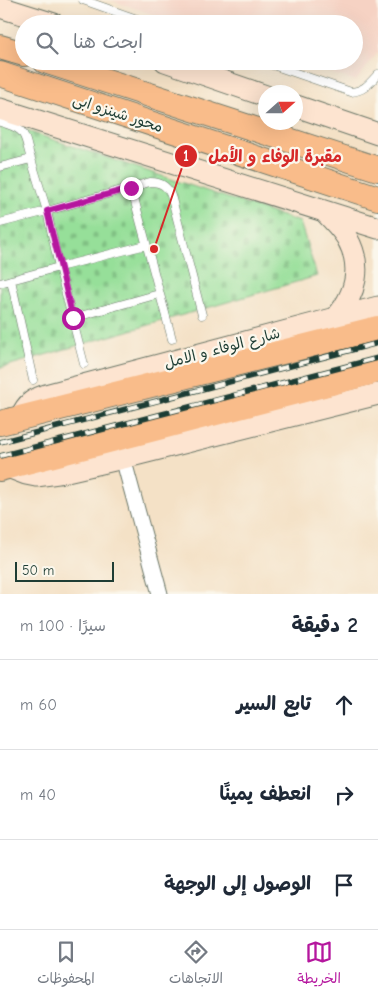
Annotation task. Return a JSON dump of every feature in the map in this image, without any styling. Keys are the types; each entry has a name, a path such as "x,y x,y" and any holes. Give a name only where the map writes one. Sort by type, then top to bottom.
{"main road":[{"path":"0,46 15,44"},
{"path":"0,46 15,51"},
{"name":"محور شينزو ابى","path":"73,70 378,169"},
{"name":"محور شينزو ابى","path":"0,74 378,198"},
{"path":"10,420 378,328"},
{"path":"4,468 378,371"}],"street":[{"path":"0,7 25,15"},
{"path":"191,70 258,93"},
{"path":"303,108 372,129"},
{"path":"0,109 378,228"},
{"path":"324,211 348,239 356,268 354,288 350,298 336,318"},
{"name":"شارع الوفاء و الامل","path":"10,420 30,402 49,394 378,307"},
{"path":"4,468 36,476 58,473 378,394"},
{"path":"123,458 160,594"}],"lane":[{"path":"83,0 126,15"},
{"path":"287,70 351,92 360,91 378,74"},
{"path":"0,122 18,127 23,133 47,211 84,364"},
{"path":"0,167 30,159"},
{"path":"0,223 150,182 158,182 170,191 202,315"},
{"path":"131,188 172,339"},
{"path":"0,283 146,245"},
{"path":"11,280 33,380"},
{"path":"73,318 159,294"}],"shaded area":[{"path":"110,0 378,0 378,52 356,81 323,70 363,70 363,15 155,15"}],"green space":[{"path":"0,122 300,222 317,276 0,368"}],"railway":[{"path":"0,442 378,343"},
{"path":"0,456 378,358"}],"place":[{"name":"مقبرة الوفاء و الأمل","path":"154,249"}],"route":[{"path":"73,318 59,267 47,211 131,188"}]}
